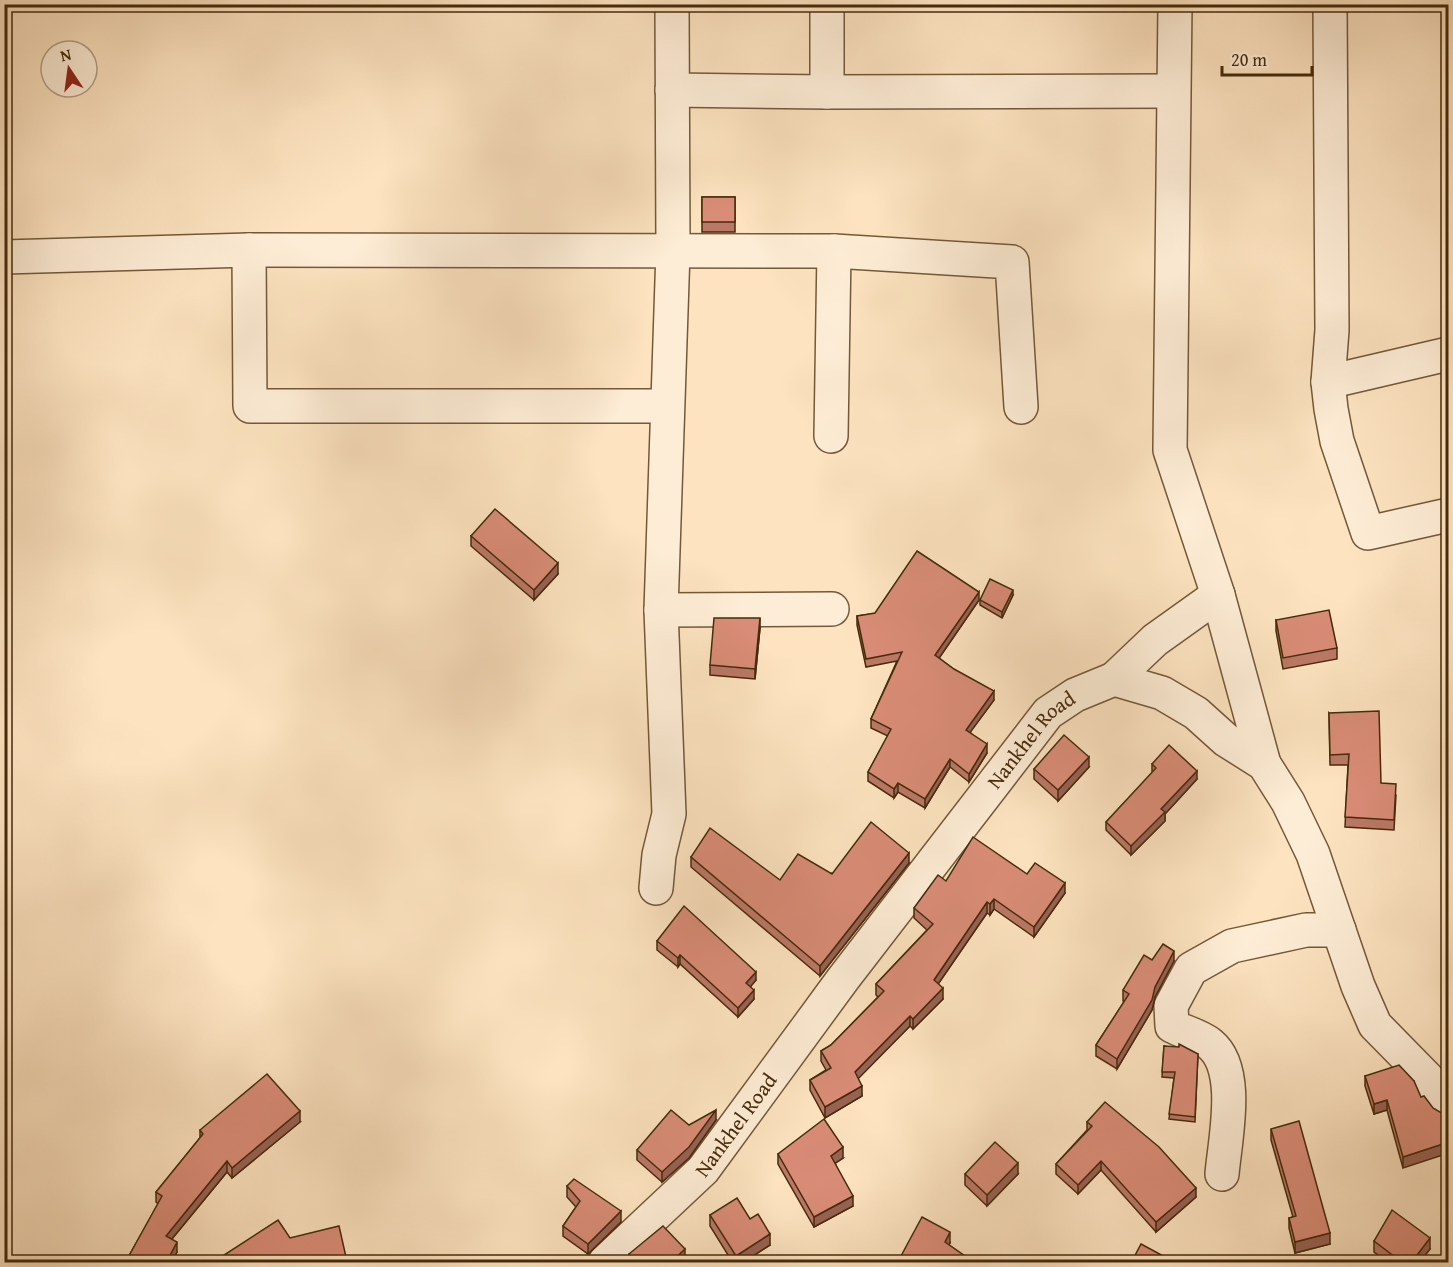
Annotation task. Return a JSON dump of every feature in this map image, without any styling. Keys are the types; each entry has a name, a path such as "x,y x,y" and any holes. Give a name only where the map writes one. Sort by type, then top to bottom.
{"street":[{"path":"656,888 659,855 669,814 661,610 673,250 672,4"},
{"path":"827,4 827,92"},
{"path":"1175,4 1172,91 1170,450 1218,595 1264,764 1287,802 1313,854 1358,986 1375,1025 1429,1080 1449,1108"},
{"path":"1330,4 1332,330 1328,381 1337,441 1368,533 1449,515"},
{"path":"672,90 1172,91"},
{"path":"249,250 250,406 666,406"},
{"path":"4,257 249,250 673,250 834,251 1012,262 1021,407"},
{"path":"831,436 834,251"},
{"path":"1328,381 1449,354"},
{"path":"1114,679 1155,640 1218,595"},
{"path":"661,610 832,609"},
{"path":"1114,679 1162,693 1196,713 1226,740 1264,764"},
{"name":"Nankhel Road","path":"605,1263 703,1170 843,979 1048,714 1075,695 1114,679"},
{"path":"1222,1174 1229,1100 1226,1063 1210,1044 1172,1026 1171,1006 1191,969 1232,946 1306,930 1339,930"}],"building":[{"path":"702,197 735,197 735,222 702,222"},
{"path":"495,509 558,563 534,590 471,536"},
{"path":"917,551 979,592 935,655 954,669 994,691 966,730 987,744 969,774 950,759 925,799 898,783 894,789 868,772 891,729 871,719 902,652 866,659 857,616 875,613"},
{"path":"990,579 1013,590 1002,612 980,600"},
{"path":"1329,610 1337,648 1283,658 1276,620"},
{"path":"714,618 760,618 755,669 710,665"},
{"path":"1379,711 1381,783 1396,784 1394,820 1345,817 1349,754 1330,755 1329,713"},
{"path":"1064,735 1089,757 1058,790 1034,769"},
{"path":"1169,745 1197,771 1161,809 1165,812 1131,846 1106,822 1156,768 1152,764"},
{"path":"871,822 909,853 820,966 691,857 710,828 780,880 798,854 832,874"},
{"path":"973,837 1027,874 1035,863 1065,883 1034,927 994,899 990,904 987,902 934,980 943,988 913,1019 910,1016 855,1072 862,1086 825,1107 810,1080 831,1068 821,1051 831,1045 884,991 876,984 933,924 914,908 938,875 946,881"},
{"path":"684,906 756,972 746,983 754,990 738,1008 680,955 678,958 657,941"},
{"path":"1163,944 1174,951 1155,987 1152,1000 1117,1059 1096,1045 1129,994 1123,990 1144,955 1152,960"},
{"path":"1179,1044 1198,1054 1195,1117 1169,1114 1175,1072 1162,1072 1164,1046 1179,1047"},
{"path":"1399,1065 1414,1081 1421,1097 1424,1096 1433,1108 1445,1115 1447,1119 1449,1118 1449,1142 1403,1157 1387,1100 1374,1104 1365,1076"},
{"path":"267,1074 300,1111 232,1168 227,1161 166,1236 177,1242 166,1263 125,1263 162,1196 156,1192 203,1134 200,1130"},
{"path":"1105,1102 1159,1147 1196,1188 1156,1222 1101,1161 1078,1185 1056,1164 1092,1126 1087,1122"},
{"path":"671,1110 689,1125 716,1110 689,1147 662,1172 637,1150"},
{"path":"824,1119 843,1147 831,1156 853,1196 814,1217 778,1154"},
{"path":"1299,1121 1330,1233 1295,1242 1289,1218 1296,1216 1271,1129"},
{"path":"995,1142 1018,1163 987,1195 965,1174"},
{"path":"574,1179 621,1211 588,1244 563,1226 580,1201 567,1186"},
{"path":"737,1198 750,1219 758,1214 770,1234 736,1256 710,1215"},
{"path":"1392,1210 1430,1238 1411,1263 1403,1263 1374,1241"},
{"path":"922,1217 950,1232 945,1242 975,1263 913,1263 901,1256"},
{"path":"278,1220 290,1238 339,1226 346,1257 322,1263 225,1263 221,1257"},
{"path":"663,1226 685,1249 670,1263 637,1263 629,1254"},
{"path":"1141,1244 1169,1259 1167,1263 1131,1263"}]}
